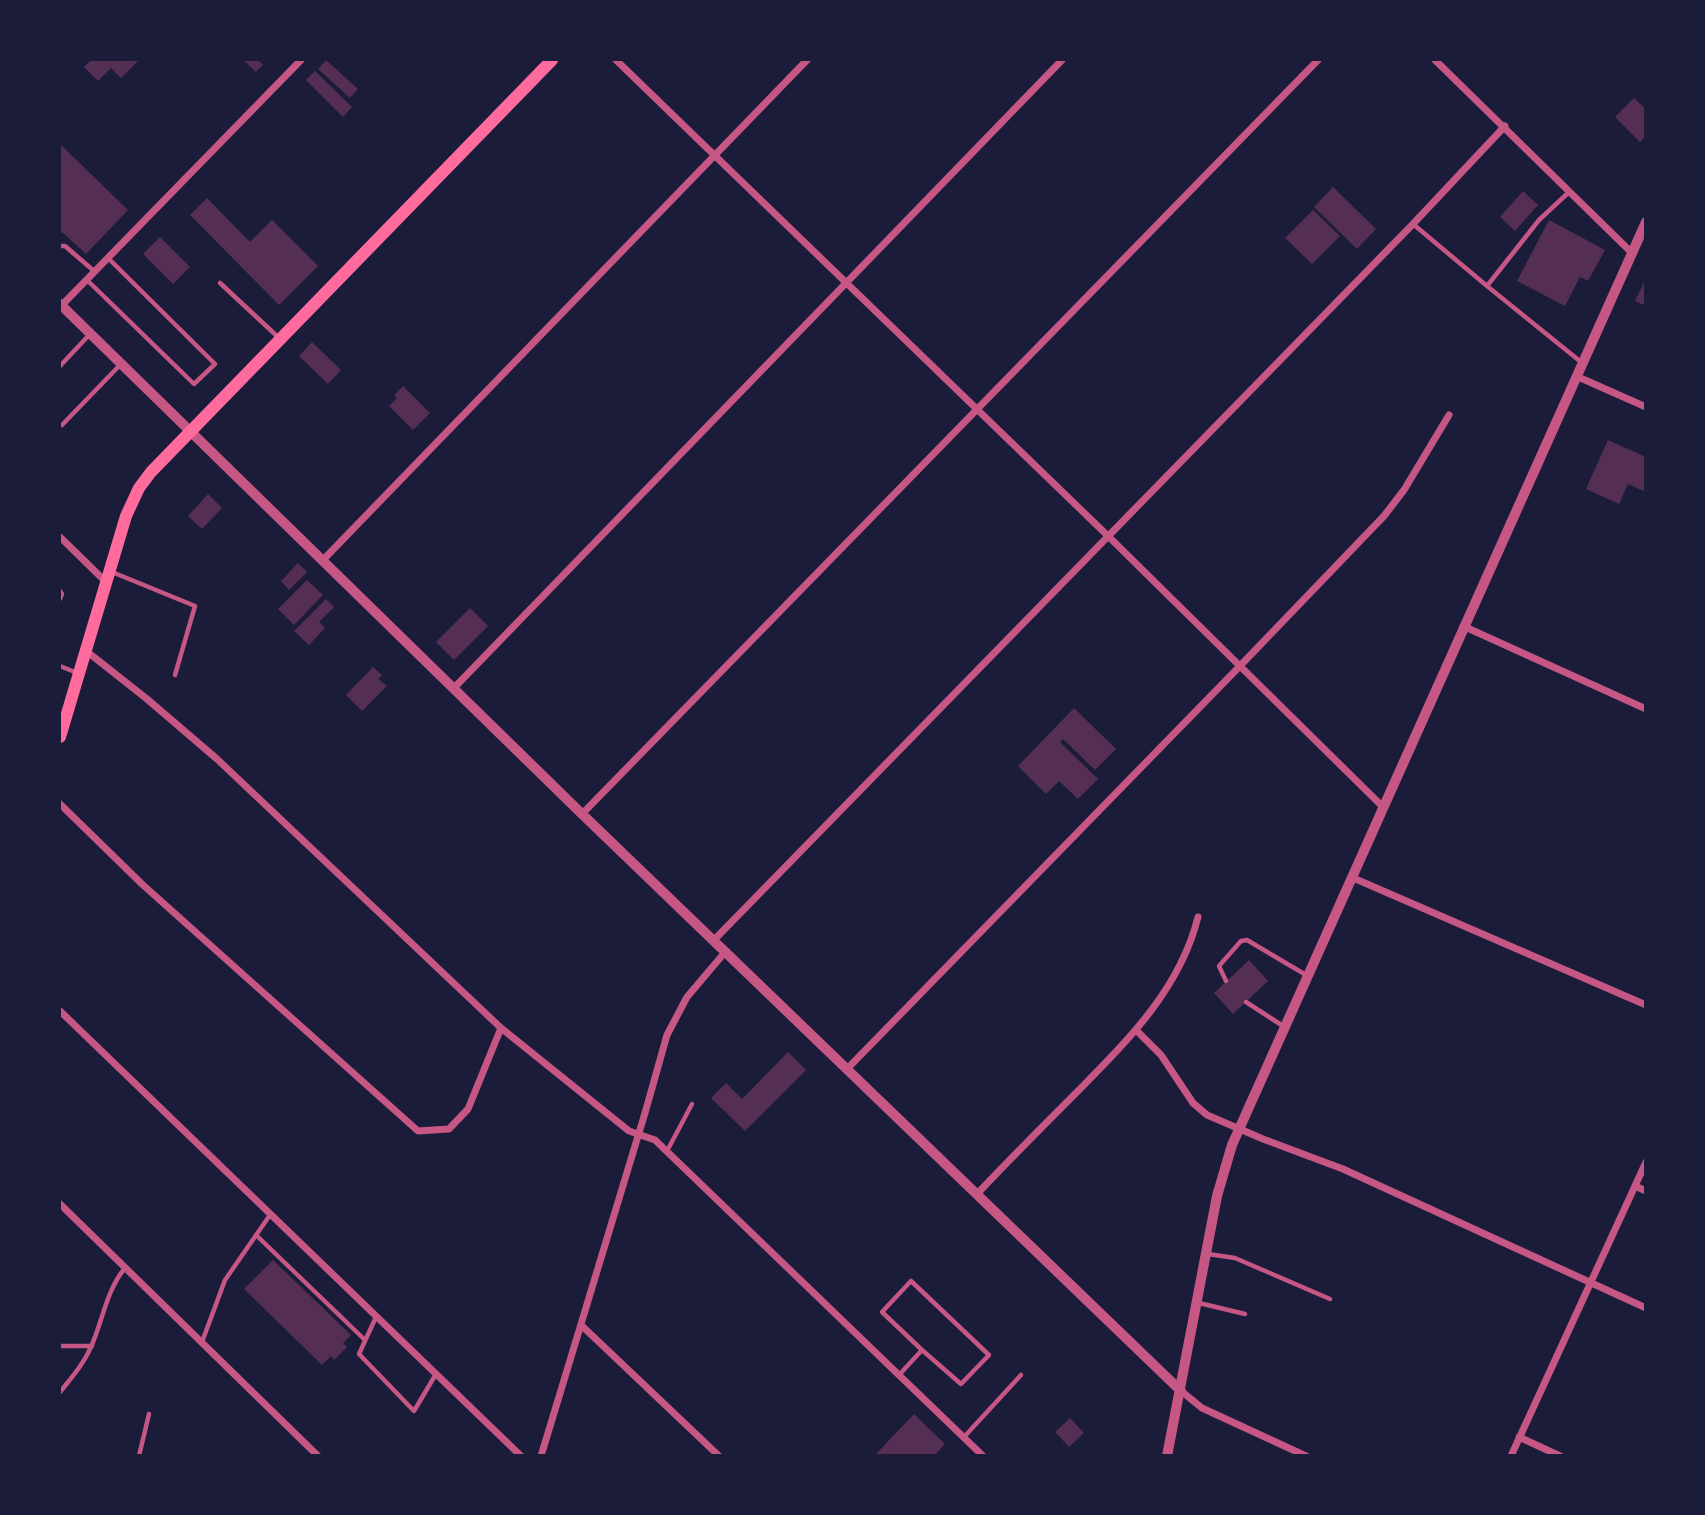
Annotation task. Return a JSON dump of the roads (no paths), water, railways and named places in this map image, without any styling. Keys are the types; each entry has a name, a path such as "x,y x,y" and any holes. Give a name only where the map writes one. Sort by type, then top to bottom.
{"main road":[{"path":"60,737 126,516 139,488 151,472 551,60"}],"street":[{"path":"301,60 60,305 1158,1371 1202,1408 1306,1455"},
{"path":"616,60 978,409 1382,807"},
{"path":"322,561 807,60"},
{"path":"453,689 1062,60"},
{"path":"582,814 1318,60"},
{"path":"1435,60 1632,253"},
{"path":"714,940 1413,224 1504,126"},
{"path":"1167,1455 1222,1179 1239,1129 1646,222"},
{"path":"1576,376 1646,407"},
{"path":"847,1069 1384,516 1404,490 1449,415"},
{"path":"60,537 107,576"},
{"path":"1463,626 1646,709"},
{"path":"85,650 217,759 501,1028 629,1131 655,1140 983,1455"},
{"path":"60,804 143,885 418,1131 449,1129 468,1109 501,1028"},
{"path":"1351,877 1646,1005"},
{"path":"977,1194 1151,1013 1179,970 1192,941 1198,917"},
{"path":"541,1455 667,1035 687,997 726,951"},
{"path":"60,1011 521,1455"},
{"path":"1136,1030 1161,1055 1199,1110 1239,1129 1343,1170 1646,1308"},
{"path":"1511,1455 1646,1162"},
{"path":"1635,1186 1646,1191"},
{"path":"60,1204 318,1455"},
{"path":"582,1325 719,1455"},
{"path":"1519,1437 1560,1455"}],"lane":[{"path":"1486,286 1539,220 1569,192"},
{"path":"1413,224 1582,362"},
{"path":"60,246 65,246 94,271"},
{"path":"86,280 194,384 215,364 107,258"},
{"path":"220,282 281,340"},
{"path":"60,366 90,334"},
{"path":"62,425 120,364"},
{"path":"107,576 195,606 175,675"},
{"path":"60,592 60,598"},
{"path":"60,666 78,674"},
{"path":"1226,981 1219,967 1241,941 1247,940 1307,976"},
{"path":"1246,1002 1284,1027"},
{"path":"667,1152 692,1104"},
{"path":"202,1343 225,1280 271,1214"},
{"path":"256,1235 365,1340"},
{"path":"1207,1254 1235,1258 1330,1299"},
{"path":"60,1392 81,1367 92,1346 114,1281 125,1268"},
{"path":"911,1281 989,1355 961,1384 922,1350 882,1312 911,1281"},
{"path":"1198,1302 1245,1314"},
{"path":"376,1316 359,1354 414,1411 436,1374"},
{"path":"60,1346 92,1346"},
{"path":"899,1374 922,1350"},
{"path":"964,1437 1021,1375"},
{"path":"139,1455 149,1414"}]}
